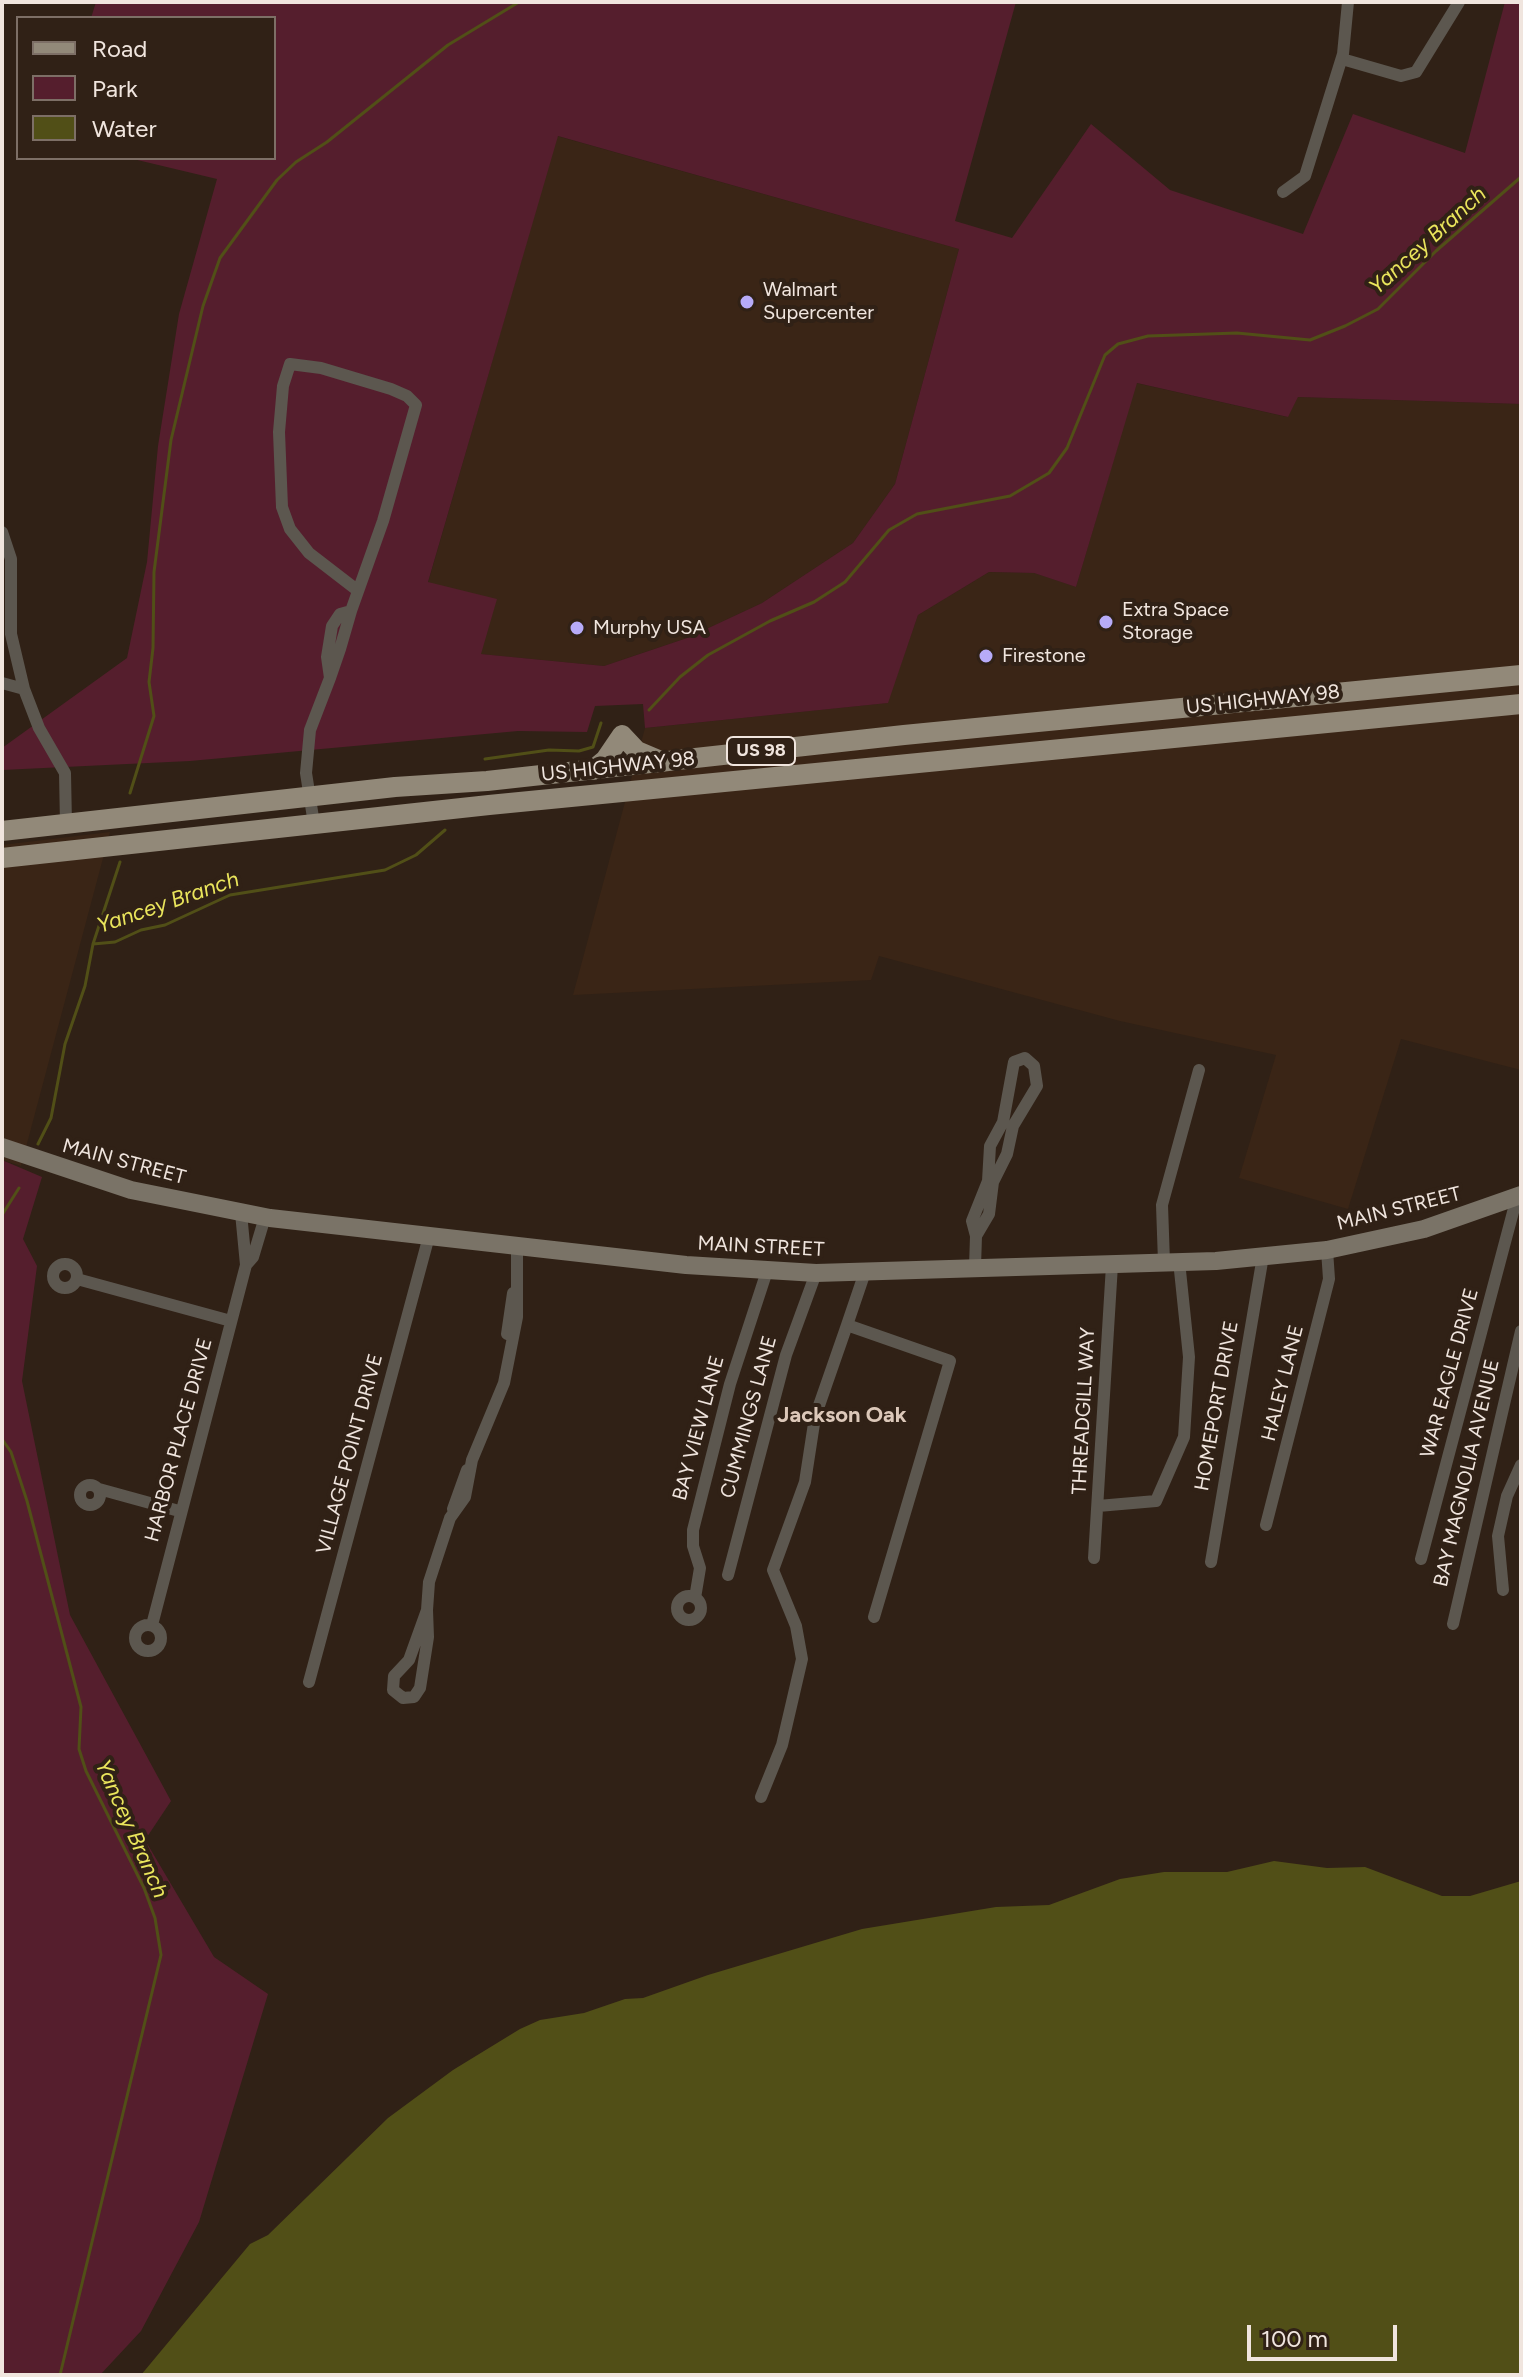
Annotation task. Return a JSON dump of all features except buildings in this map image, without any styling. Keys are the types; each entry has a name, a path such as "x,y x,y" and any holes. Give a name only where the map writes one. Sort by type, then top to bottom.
{"main road":[{"name":"US HIGHWAY 98","path":"7,830 904,735 1521,675"},
{"name":"US HIGHWAY 98","path":"8,858 314,824 1521,704"},
{"path":"593,770 605,760 622,735 637,751 665,762"},
{"name":"MAIN STREET","path":"2,1147 90,1179 265,1217 517,1247 816,1273 1112,1265 1327,1250 1424,1229 1519,1196"}],"street":[{"path":"1283,192 1305,176 1342,59 1348,2"},
{"path":"1342,59 1401,76 1416,72 1459,2"},
{"path":"314,824 306,773 310,730 383,521 416,405 407,396 391,389 321,368 290,364 283,386 279,432 282,507 290,529 309,553 357,590"},
{"path":"2,532 11,559 11,634 24,689 39,728 65,773 66,824"},
{"path":"2,683 24,689"},
{"path":"1376,688 1379,717"},
{"path":"904,735 907,765"},
{"path":"7,830 8,858"},
{"path":"975,1267 976,1236 972,1221 990,1181 1007,1154 1008,1124 1014,1062 1025,1058 1034,1066 1037,1086 1008,1124 990,1146 990,1181"},
{"path":"1098,1506 1156,1501 1184,1437 1189,1357 1162,1205 1199,1070"},
{"name":"WAR EAGLE DRIVE","path":"1421,1559 1519,1196"},
{"name":"HARBOR PLACE DRIVE","path":"152,1625 179,1511 246,1265 241,1213"},
{"name":"HARBOR PLACE DRIVE","path":"246,1265 253,1257 265,1217"},
{"name":"VILLAGE POINT DRIVE","path":"309,1682 429,1236"},
{"path":"427,1610 409,1660 394,1676 393,1690 403,1698 414,1697 420,1688 428,1637 429,1582 450,1518 465,1497 472,1460 504,1383 509,1349 508,1310 518,1281 517,1247"},
{"name":"HALEY LANE","path":"1266,1525 1329,1279 1327,1250"},
{"name":"HOMEPORT DRIVE","path":"1211,1562 1263,1256"},
{"name":"THREADGILL WAY","path":"1094,1558 1112,1265"},
{"name":"BAY VIEW LANE","path":"695,1598 700,1568 693,1546 693,1530 730,1384 767,1271"},
{"path":"761,1797 782,1745 802,1659 796,1626 773,1570 805,1482 815,1417 865,1272"},
{"name":"CUMMINGS LANE","path":"728,1575 786,1355 816,1273"},
{"path":"77,1279 231,1321"},
{"path":"847,1325 950,1361 874,1617"},
{"name":"BAY MAGNOLIA AVENUE","path":"1453,1624 1521,1331"},
{"path":"1503,1590 1498,1536 1507,1496 1521,1465"},
{"path":"99,1489 179,1511"}],"shaded area":[{"path":"557,136 959,249 895,484 853,543 762,603 687,638 604,666 480,654 428,583"},
{"path":"1136,383 1287,417 1298,397 1521,404 1521,1070 1401,1039 1348,1209 1239,1178 1276,1055 1120,1021 879,956 871,980 573,995 645,728 887,703 918,615 989,572 1034,573 1076,587"},
{"path":"110,832 21,1166 2,1160 2,845"}],"green space":[{"path":"96,2 1016,2 955,221 1012,238 1091,124 1170,190 1303,234 1353,114 1465,153 1505,2 1521,2 1521,404 1298,397 1288,417 1137,383 1076,587 1034,573 989,572 918,615 888,703 645,728 643,704 595,706 587,732 518,731 190,761 2,770 2,748 127,658 147,562 158,446 179,314 217,179 137,160 276,160 276,16 92,16","holes":["558,136 959,249 895,484 853,543 762,603 687,638 604,666 481,654 497,599 428,582"]},
{"path":"2,1160 42,1177 23,1239 37,1266 22,1381 70,1615 171,1801 145,1840 214,1957 268,1994 199,2222 141,2331 100,2375 2,2375"}],"water":[{"path":"1274,1861 1327,1868 1365,1867 1442,1896 1470,1896 1521,1881 1521,2375 141,2375 250,2244 268,2235 388,2118 453,2070 520,2029 540,2020 584,2013 625,1999 643,1998 708,1975 862,1929 996,1907 1049,1905 1120,1879 1164,1872 1227,1872"}],"waterway":[{"path":"130,793 154,716 149,682 153,648 154,572 171,440 203,306 220,258 277,180 296,162 327,142 448,45 519,2"},
{"name":"Yancey Branch","path":"649,710 680,677 708,655 770,621 814,602 845,582 889,530 917,514 1010,496 1049,473 1067,448 1105,355 1118,344 1148,336 1237,333 1310,340 1345,326 1378,309 1436,251 1521,177"},
{"name":"Yancey Branch","path":"485,759 549,750 579,751 593,747 601,723"},
{"name":"Yancey Branch","path":"38,1144 51,1118 65,1044 85,986 93,944 115,942 141,930 165,925 230,895 385,870 416,855 445,830"},
{"path":"93,944 120,862"},
{"name":"Yancey Branch","path":"2,1215 19,1188"},
{"name":"Yancey Branch","path":"2,1439 11,1452 27,1501 81,1707 79,1749 86,1771 144,1888 155,1918 161,1955 60,2375"}],"place":[{"name":"Walmart Supercenter","path":"747,302"},
{"name":"Extra Space Storage","path":"1106,622"},
{"name":"Murphy USA","path":"577,628"},
{"name":"Firestone","path":"986,656"}],"district":[{"name":"Jackson Oak","path":"842,1416"}]}
